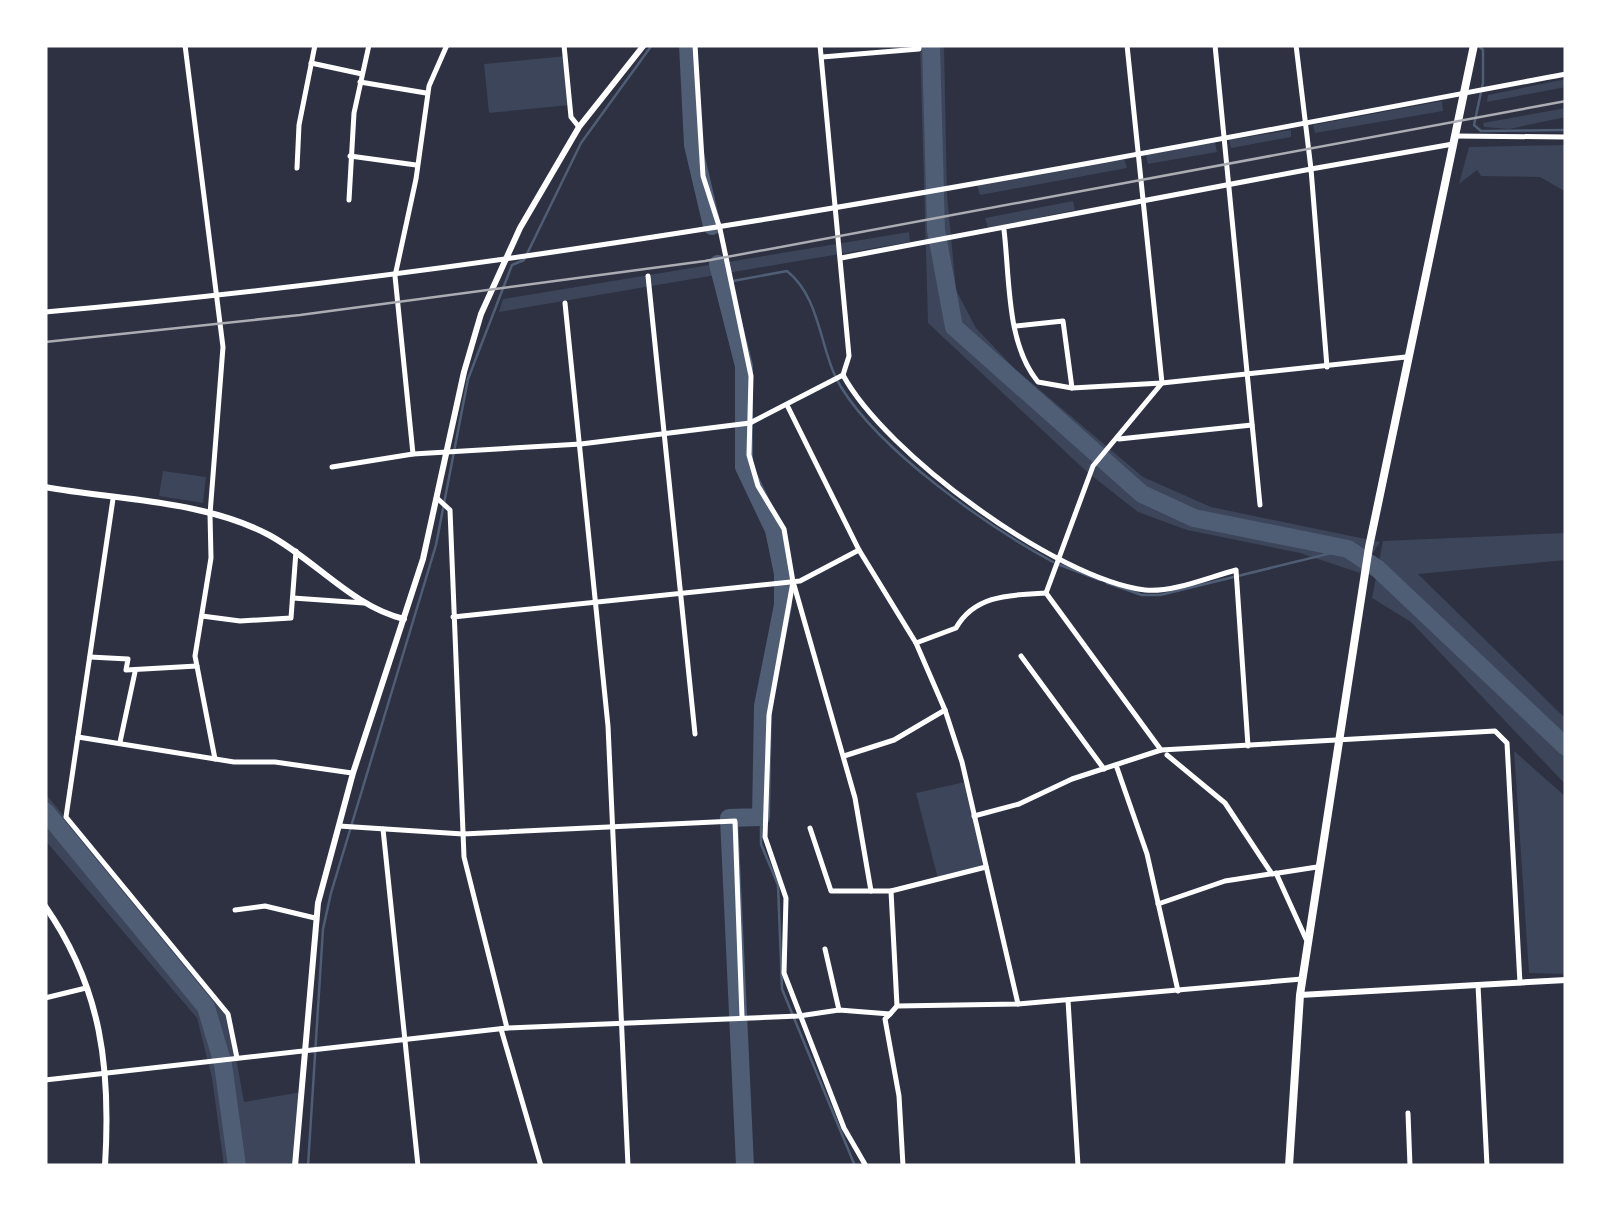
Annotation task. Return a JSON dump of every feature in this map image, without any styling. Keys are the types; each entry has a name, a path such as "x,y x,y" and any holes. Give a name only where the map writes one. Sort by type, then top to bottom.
{"main road":[{"path":"1289,1166 1302,979 1369,547 1474,45"}],"street":[{"path":"186,45 223,347 210,514 211,558 197,666 215,759"},
{"path":"297,168 299,125 315,45"},
{"path":"348,200 350,156 369,45"},
{"path":"413,454 394,276 418,165 427,93 448,45"},
{"path":"564,45 571,117 580,127"},
{"path":"295,1166 315,918 353,774 404,620 438,499 464,372 504,262 580,127 644,45"},
{"path":"695,45 704,176 720,229 748,357 752,470 784,528 793,582 844,756 871,891"},
{"path":"332,467 413,454 581,444 750,424 843,375 848,356 820,45"},
{"path":"822,57 919,49 919,45"},
{"path":"1046,593 1093,466 1162,382 1127,45"},
{"path":"1215,45 1260,505"},
{"path":"1296,45 1311,169 1327,367"},
{"path":"312,63 427,93"},
{"path":"45,312 394,276 720,229 1566,74"},
{"path":"841,258 1004,230 1454,140 1566,137"},
{"path":"350,156 418,165"},
{"path":"1004,230 1024,364 1038,382 1072,388 1162,382 1406,356"},
{"path":"648,276 694,734"},
{"path":"565,302 596,602 613,826 628,1166"},
{"path":"1016,326 1063,321 1072,388"},
{"path":"843,375 870,416 902,447 982,512 1058,560 1144,590 1236,570 1248,746"},
{"path":"787,405 859,550 916,643 946,710 1018,1004"},
{"path":"1119,438 1252,425"},
{"path":"45,487 210,514 267,533 367,603 404,620"},
{"path":"113,499 66,817 228,1014 237,1058"},
{"path":"438,499 450,510 464,857 541,1166"},
{"path":"454,617 793,582 859,550"},
{"path":"202,616 240,621 291,618 296,551"},
{"path":"793,582 770,716 765,836 786,898 784,972 844,1128 866,1166"},
{"path":"916,643 956,628 964,614 995,596 1046,593"},
{"path":"1046,593 1163,752 1225,802 1274,874 1307,941"},
{"path":"292,598 367,603"},
{"path":"1021,656 1104,769"},
{"path":"90,657 128,659 126,670 135,672 197,666"},
{"path":"120,744 135,672"},
{"path":"844,756 894,740 946,710"},
{"path":"974,816 1019,804 1104,769 1163,752 1495,731 1506,742 1520,982"},
{"path":"78,737 215,759 275,762 353,774"},
{"path":"1116,765 1158,904 1178,990"},
{"path":"339,826 463,834 735,822 742,1018"},
{"path":"810,828 831,891 891,890 986,867"},
{"path":"382,829 418,1166"},
{"path":"1158,904 1225,880 1317,867"},
{"path":"891,890 897,1006 884,1019 899,1096 903,1166"},
{"path":"45,906 86,988 108,1074 105,1166"},
{"path":"235,910 265,906 315,918"},
{"path":"45,924 55,921"},
{"path":"825,949 839,1010"},
{"path":"897,1006 1018,1004 1302,979"},
{"path":"1300,995 1566,980"},
{"path":"1478,985 1487,1166"},
{"path":"45,998 86,988"},
{"path":"1068,1000 1078,1166"},
{"path":"45,1080 504,1029 799,1016 839,1010 890,1014"},
{"path":"1408,1113 1410,1166"}],"shaded area":[{"path":"920,45 944,45 947,194 956,290 976,328 1015,369 1143,477 1211,507 1380,542 1360,573 1300,553 1187,530 1138,512 1087,472 928,323"},
{"path":"566,56 570,105 489,113 484,64"},
{"path":"1566,79 1566,87 1487,102 1488,95"},
{"path":"1442,101 1443,111 1315,133 1313,125"},
{"path":"1566,108 1566,117 1509,129 1484,127 1483,123"},
{"path":"1291,130 1291,137 1231,148 1229,140"},
{"path":"1215,142 1217,152 1148,164 1146,155"},
{"path":"1566,145 1566,192 1540,177 1481,176 1477,170 1459,184 1469,147"},
{"path":"1124,158 1127,168 980,195 977,185"},
{"path":"1073,201 1075,210 988,228 985,218"},
{"path":"909,232 910,242 499,312 503,299"},
{"path":"163,471 206,477 203,503 159,496"},
{"path":"1566,533 1566,560 1418,574 1566,719 1566,785 1411,622 1372,598 1383,541"},
{"path":"1514,751 1566,797 1566,974 1529,973"},
{"path":"965,782 986,867 938,879 916,793"},
{"path":"45,793 229,1018 244,1102 301,1092 294,1166 224,1166 212,1078 197,1018 45,840"}],"waterway":[{"path":"308,1166 323,929 436,545 468,379 512,265 524,260 581,143 652,45"},
{"path":"688,45 693,145 712,226"},
{"path":"931,45 936,230 954,327 1142,494 1194,518 1348,549 1378,569 1566,747"},
{"path":"1479,46 1483,50 1483,83 1474,125 1481,131 1566,130"},
{"path":"718,264 744,366 744,467 774,530 783,574 783,605 763,706 761,817 729,818 745,1166"},
{"path":"722,283 787,271 807,296 834,373 859,412 937,485 1053,562"},
{"path":"1107,583 1142,595 1160,595 1348,549"},
{"path":"1060,565 1100,580"},
{"path":"45,811 206,1007 223,1064 237,1166"},
{"path":"761,817 761,844 778,885 782,989 855,1166"}],"railway":[{"path":"45,342 300,315 705,261 1566,101"}]}
